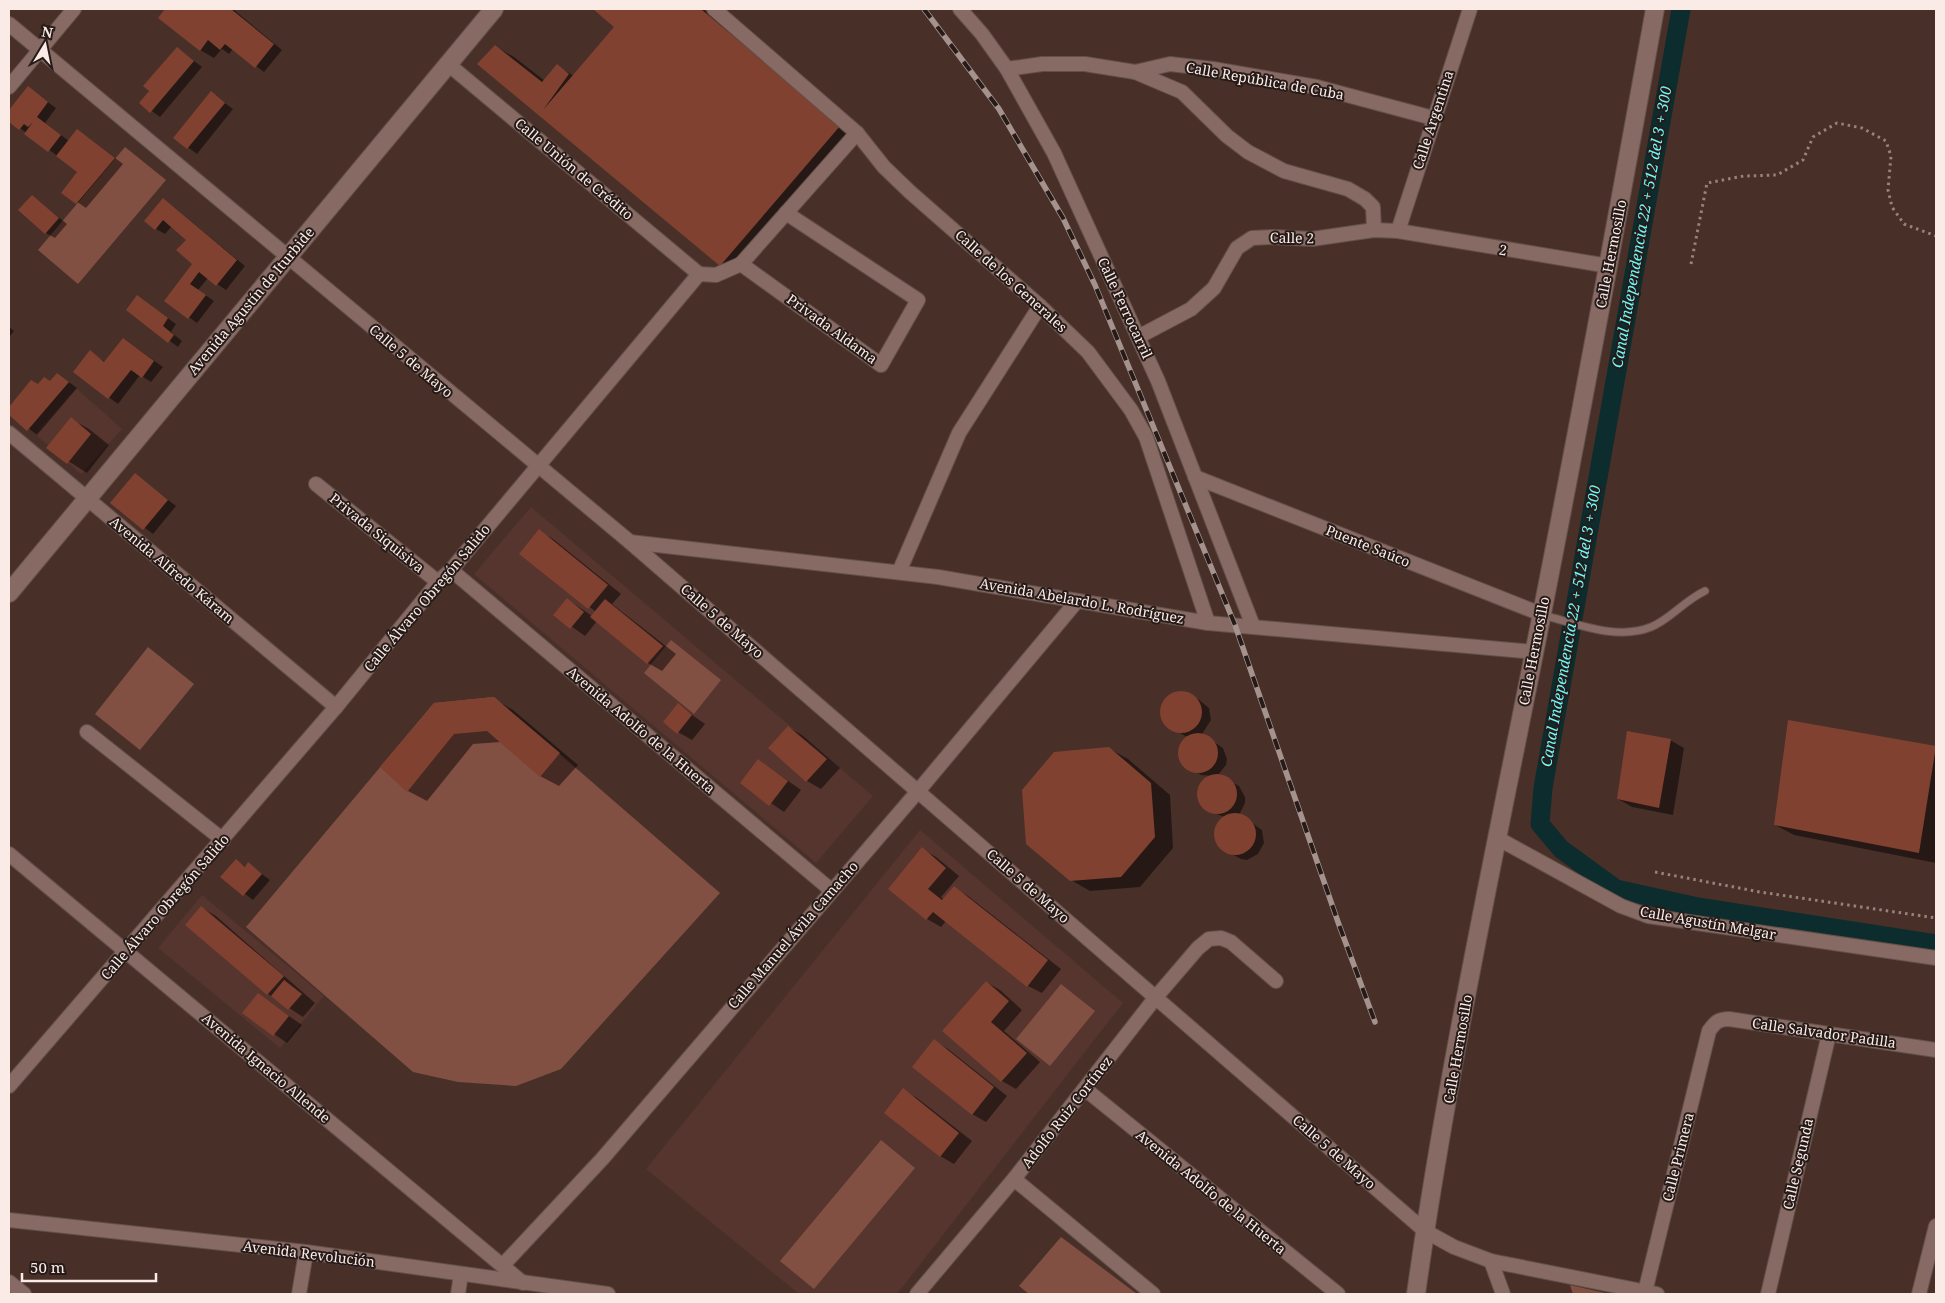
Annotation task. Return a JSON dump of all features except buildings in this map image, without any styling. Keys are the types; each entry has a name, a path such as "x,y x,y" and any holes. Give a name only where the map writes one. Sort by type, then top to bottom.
{"street":[{"path":"9,87 74,9"},
{"name":"Avenida Agustín de Iturbide","path":"9,593 493,9"},
{"name":"Calle de los Generales","path":"714,9 857,133 884,166 910,192 1040,306 1088,352 1131,410 1146,437 1208,623"},
{"name":"Calle Ferrocarril","path":"960,9 982,34 1007,69 1054,153 1158,381 1253,626"},
{"name":"Calle Argentina","path":"1398,231 1433,118 1470,9"},
{"name":"Calle Hermosillo","path":"1416,1294 1425,1231 1498,838 1609,266 1655,9"},
{"name":"Calle 5 de Mayo","path":"9,24 537,467 630,542 919,790 1425,1231 1454,1247 1491,1262 1651,1293"},
{"name":"Calle Unión de Crédito","path":"448,64 699,274"},
{"name":"Calle República de Cuba","path":"1007,69 1042,64 1085,64 1135,72 1170,64 1213,69 1317,87 1433,118"},
{"path":"1135,72 1182,92 1227,136 1248,152 1284,171 1348,190 1365,200 1373,207 1374,230"},
{"path":"699,274 716,275 741,264 857,133"},
{"name":"Privada Aldama","path":"741,264 880,365 918,300 786,213"},
{"name":"Calle 2","path":"1138,337 1191,309 1214,288 1237,248 1252,238 1312,239 1374,230 1398,231"},
{"name":"2","path":"1398,231 1609,266"},
{"name":"Calle Álvaro Obregón Salido","path":"9,1086 223,840 336,707 438,582 451,570 699,274"},
{"path":"899,572 959,433 1040,306"},
{"name":"Avenida Alfredo Káram","path":"9,433 336,707"},
{"name":"Puente Saúco","path":"1196,477 1542,614"},
{"name":"Privada Siquisiva","path":"316,484 438,582"},
{"name":"Avenida Abelardo L. Rodríguez","path":"630,542 938,577 1208,623 1534,652"},
{"name":"Avenida Adolfo de la Huerta","path":"451,570 831,890"},
{"name":"Calle Manuel Ávila Camacho","path":"503,1265 602,1158 919,790 1077,601"},
{"path":"87,732 223,840"},
{"name":"Calle Agustín Melgar","path":"1498,838 1621,906 1648,916 1936,958"},
{"name":"Avenida Ignacio Allende","path":"9,854 523,1283"},
{"name":"Adolfo Ruiz Cortínez","path":"916,1294 1014,1179 1156,997 1198,948 1209,939 1221,938 1231,942 1276,981"},
{"name":"Calle Salvador Padilla","path":"1714,1024 1721,1020 1730,1020 1936,1050"},
{"name":"Calle Primera","path":"1651,1293 1709,1031 1714,1024"},
{"name":"Calle Segunda","path":"1768,1294 1829,1034"},
{"name":"Avenida Adolfo de la Huerta","path":"1085,1089 1338,1294"},
{"path":"1014,1179 1154,1294"},
{"name":"Avenida Revolución","path":"9,1220 306,1252 608,1294"},
{"path":"1919,1294 1936,1226"},
{"path":"299,1294 306,1252"},
{"path":"1491,1262 1503,1294"},
{"path":"458,1294 461,1274"},
{"path":"9,1282 24,1294"}],"lane":[{"path":"1542,614 1607,632 1630,632 1652,627 1689,599 1705,591"}],"path":[{"path":"1691,264 1707,183 1744,176 1777,175 1803,160 1813,137 1837,123 1862,128 1886,141 1892,156 1888,190 1892,207 1904,224 1936,236"},
{"path":"1655,872 1760,892 1936,918"}],"shaded area":[{"path":"125,147 166,180 78,284 38,250"},
{"path":"76,388 122,429 81,474 35,434"},
{"path":"531,507 873,796 816,863 474,574"},
{"path":"671,640 721,680 694,714 644,673"},
{"path":"148,647 194,684 140,750 95,714"},
{"path":"494,697 720,893 561,1069 516,1086 458,1082 413,1072 246,927 434,703"},
{"path":"920,830 1123,1003 897,1294 799,1294 646,1169"},
{"path":"202,895 324,996 280,1048 158,948"},
{"path":"1061,984 1095,1011 1050,1066 1016,1039"},
{"path":"881,1140 915,1168 814,1289 780,1261"},
{"path":"1061,1237 1137,1294 1029,1294 1019,1286"},
{"path":"1570,1285 1609,1294 1573,1294"}],"waterway":[{"name":"Canal Independencia 22 + 512 del 3 + 300","path":"1681,9 1543,788 1540,824 1561,849 1616,889 1698,907 1936,944"}],"railway":[{"path":"924,9 999,109 1063,218 1095,285 1235,625 1338,922 1375,1022"}]}
